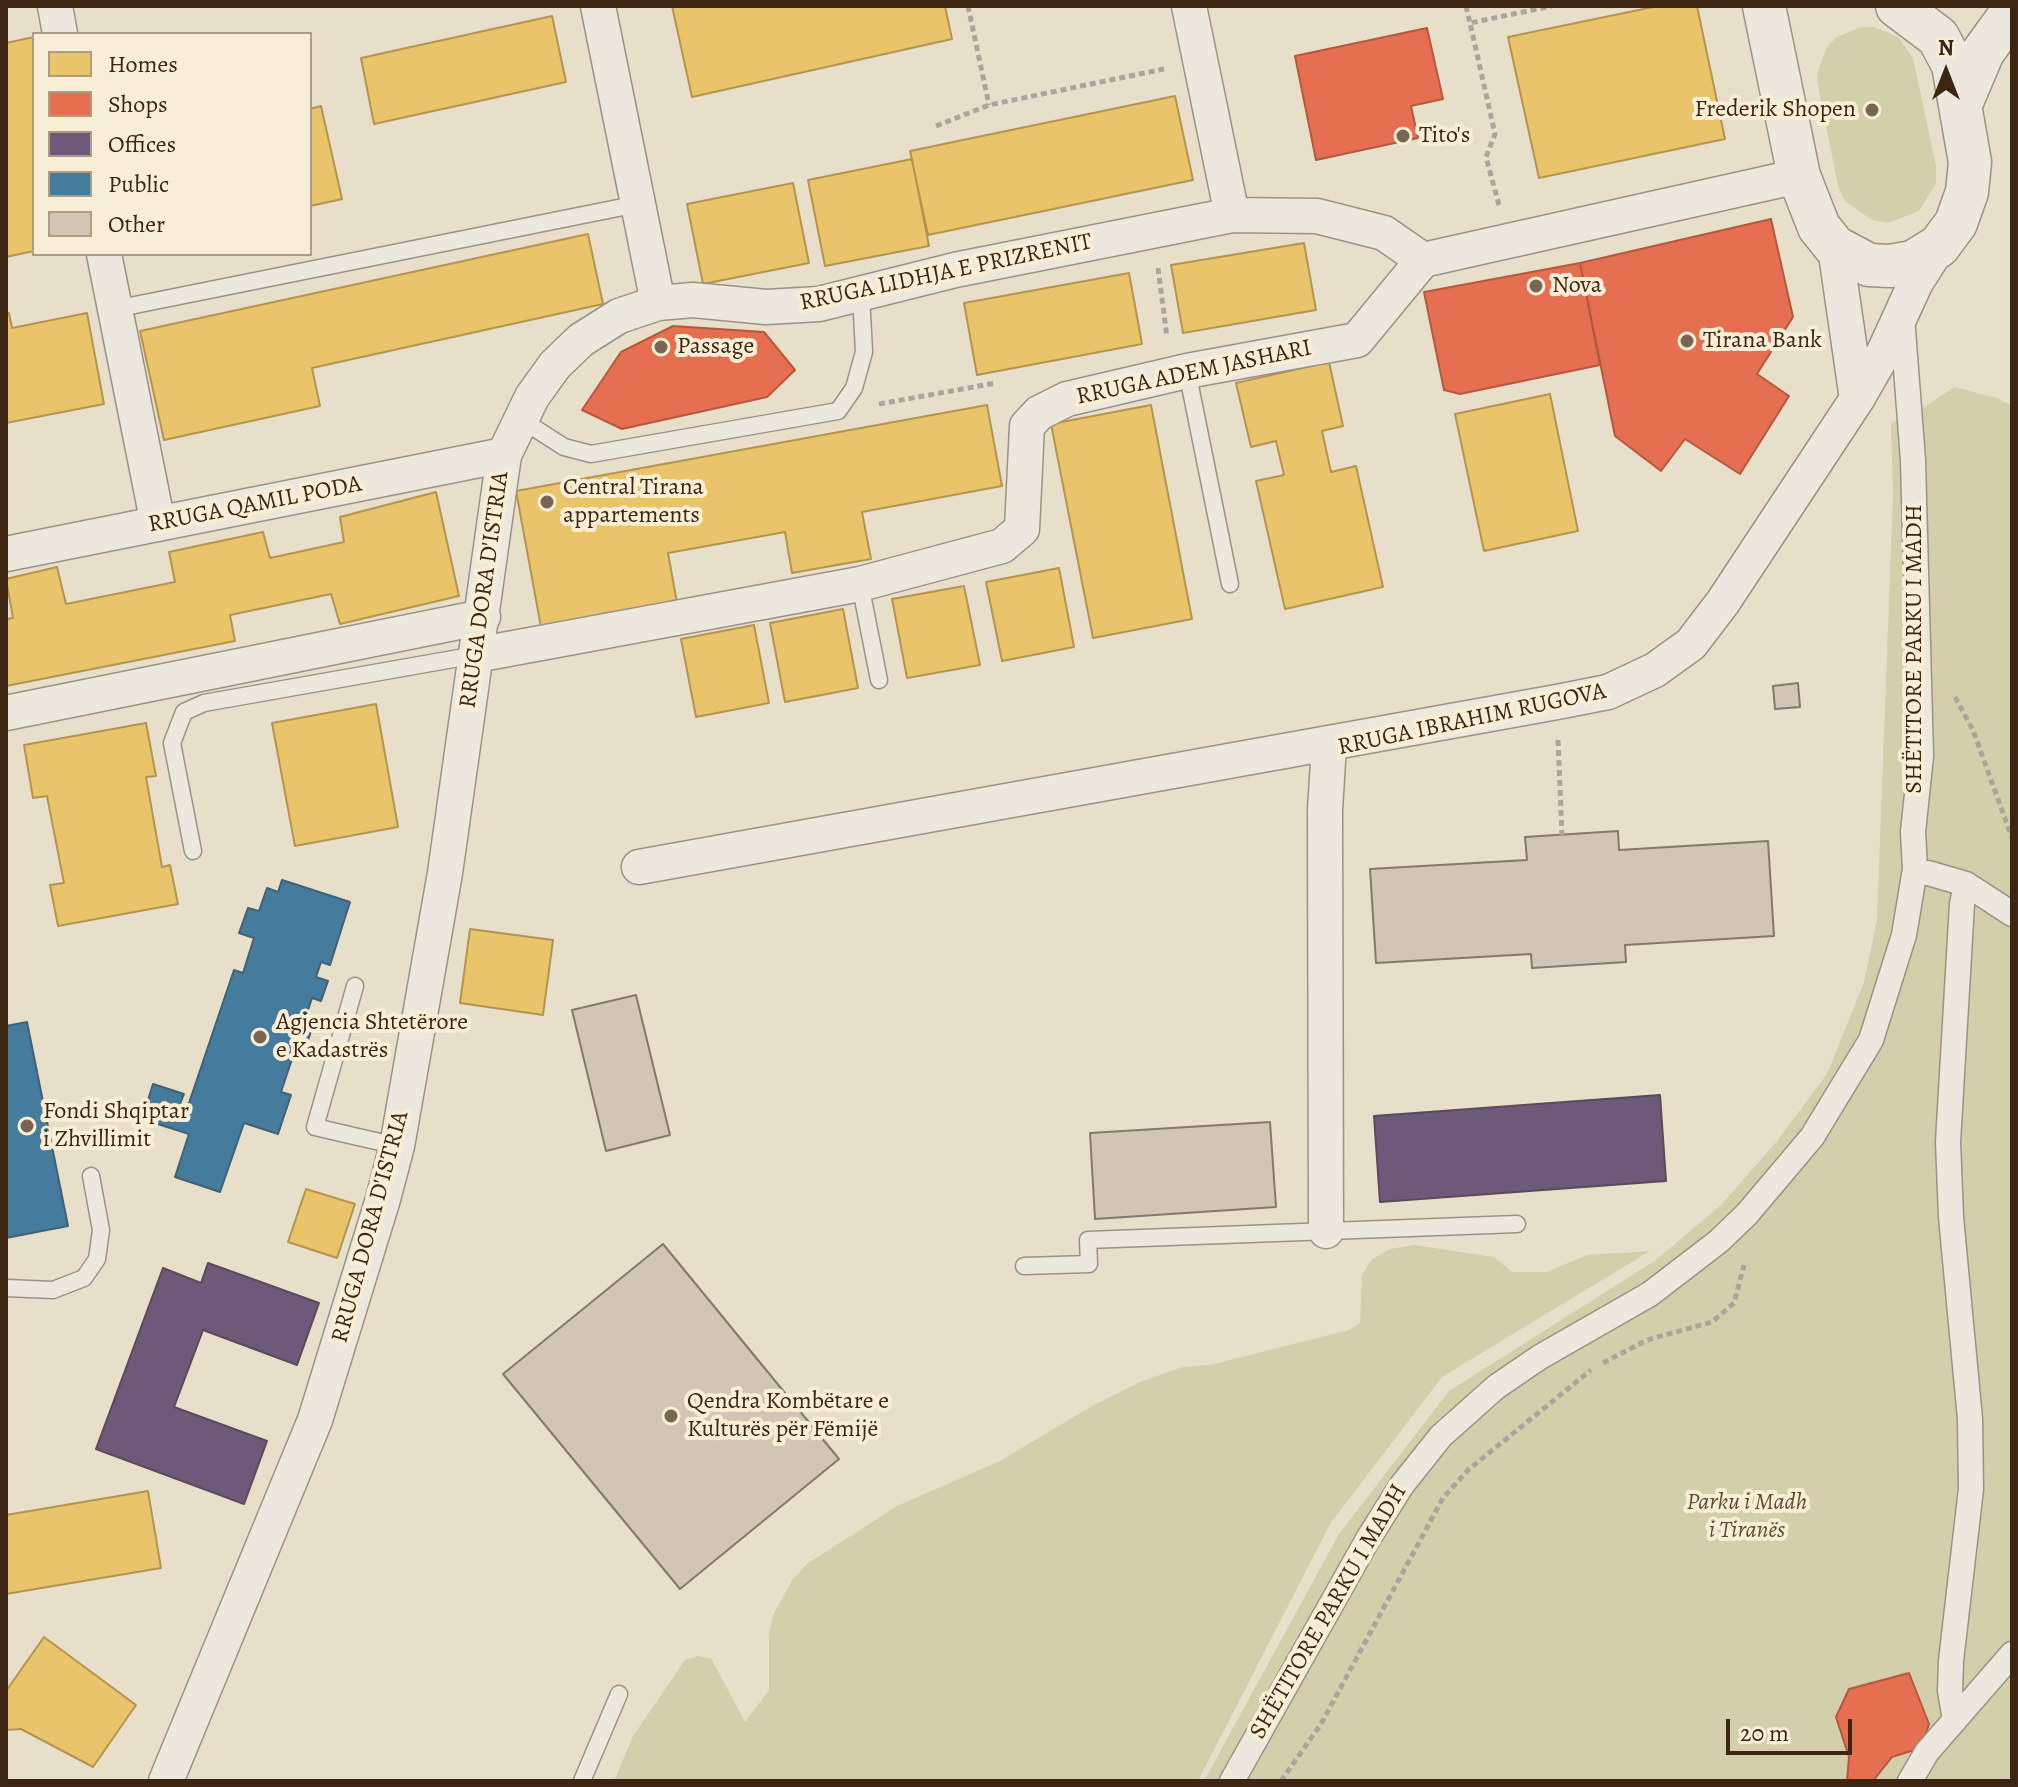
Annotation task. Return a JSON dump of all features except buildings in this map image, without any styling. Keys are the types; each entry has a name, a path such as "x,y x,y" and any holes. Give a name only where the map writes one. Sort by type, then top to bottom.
{"street":[{"path":"55,6 60,32"},
{"path":"598,6 658,303"},
{"path":"1189,6 1232,215"},
{"path":"1777,8 1799,176 1819,227 1835,247 1869,265 1890,266 1913,262 1939,246 1956,223 1967,192 1970,162 1953,65 1938,37 1897,6"},
{"path":"1961,104 1983,52 2012,12"},
{"path":"1423,260 1799,176"},
{"name":"RRUGA LIDHJA E PRIZRENIT","path":"522,420 532,397 555,365 581,340 619,316 658,303 693,300 766,307 819,304 955,270 1232,215 1317,216 1384,233 1423,260"},
{"name":"RRUGA IBRAHIM RUGOVA","path":"1326,1231 1325,810 1329,746 1608,692 1655,670 1691,644 1857,399 1884,352 1901,310 1939,246"},
{"path":"1835,247 1857,399"},
{"path":"104,256 158,524"},
{"name":"RRUGA ADEM JASHARI","path":"476,655 860,584 1002,546 1022,529 1027,426 1039,413 1067,399 1178,360 1357,340 1423,260"},
{"name":"SHËTITORE PARKU I MADH","path":"1232,1781 1368,1539 1402,1485 1441,1436 1496,1387 1540,1357 1650,1294 1719,1241 1747,1214 1812,1137 1871,1040 1904,935 1915,869 1913,832 1921,756 1913,460 1901,310"},
{"name":"RRUGA DORA D'ISTRIA","path":"166,1781 315,1420 397,1146 445,873 504,455 522,420"},
{"name":"RRUGA QAMIL PODA","path":"6,554 504,455"},
{"path":"6,713 483,617"},
{"path":"639,867 1329,746"},
{"path":"1928,873 1966,884 2012,914"},
{"path":"1955,1720 1950,1691 1951,1661 1971,1489 1970,1419 1951,1217 1948,1142 1962,904 1966,884"},
{"path":"1910,1781 1927,1752 2012,1654"}],"lane":[{"path":"115,309 638,204"},
{"path":"522,420 564,447 591,454 838,411 854,388 864,352 861,295"},
{"path":"1178,360 1230,584"},
{"path":"860,584 879,680"},
{"path":"193,851 172,743 184,712 204,703 476,655"},
{"path":"355,986 315,1127 397,1146"},
{"path":"6,1288 53,1290 84,1278 97,1259 101,1230 91,1176"},
{"path":"1024,1266 1089,1264 1088,1240 1517,1224"},
{"path":"582,1781 619,1694"}],"path":[{"path":"968,6 989,105"},
{"path":"1466,6 1495,134 1486,157 1508,241"},
{"path":"1470,23 1552,6"},
{"path":"936,126 989,105 1200,61"},
{"path":"1159,270 1178,360"},
{"path":"838,411 996,383"},
{"path":"1918,646 1932,654 1973,730 2012,838"},
{"path":"1558,740 1562,835"},
{"path":"1281,1781 1321,1724 1443,1498 1468,1470 1588,1372 1647,1340 1712,1322 1734,1303 1744,1271 1747,1214"}],"green space":[{"path":"1861,27 1874,27 1898,37 1913,58 1936,166 1936,183 1919,211 1888,223 1872,220 1845,201 1838,186 1819,90 1817,74 1827,47 1837,37"},
{"name":"Parku i Madh i Tiranës","path":"1954,387 1997,398 2012,406 2012,1781 1204,1781 1339,1534 1449,1391 1656,1260 1721,1205 1777,1141 1827,1074 1864,982 1877,920 1893,495 1891,423 1917,412"},
{"path":"1414,1245 1494,1257 1512,1272 1547,1272 1587,1255 1650,1251 1442,1377 1330,1524 1198,1781 614,1781 633,1736 685,1660 697,1656 711,1658 745,1722 769,1690 769,1635 773,1615 793,1579 807,1564 897,1506 1000,1461 1094,1405 1140,1382 1183,1367 1210,1365 1349,1330 1360,1323 1362,1275 1372,1259 1390,1249"}],"place":[{"name":"Frederik Shopen","path":"1872,110"},
{"name":"Tito's","path":"1403,136"},
{"name":"Nova","path":"1536,286"},
{"name":"Tirana Bank","path":"1687,341"},
{"name":"Passage","path":"661,347"},
{"name":"Central Tirana appartements","path":"547,502"},
{"name":"Agjencia Shtetërore e Kadastrës","path":"260,1037"},
{"name":"Fondi Shqiptar i Zhvillimit","path":"27,1126"},
{"name":"Qendra Kombëtare e Kulturës për Fëmijë","path":"671,1416"}]}
